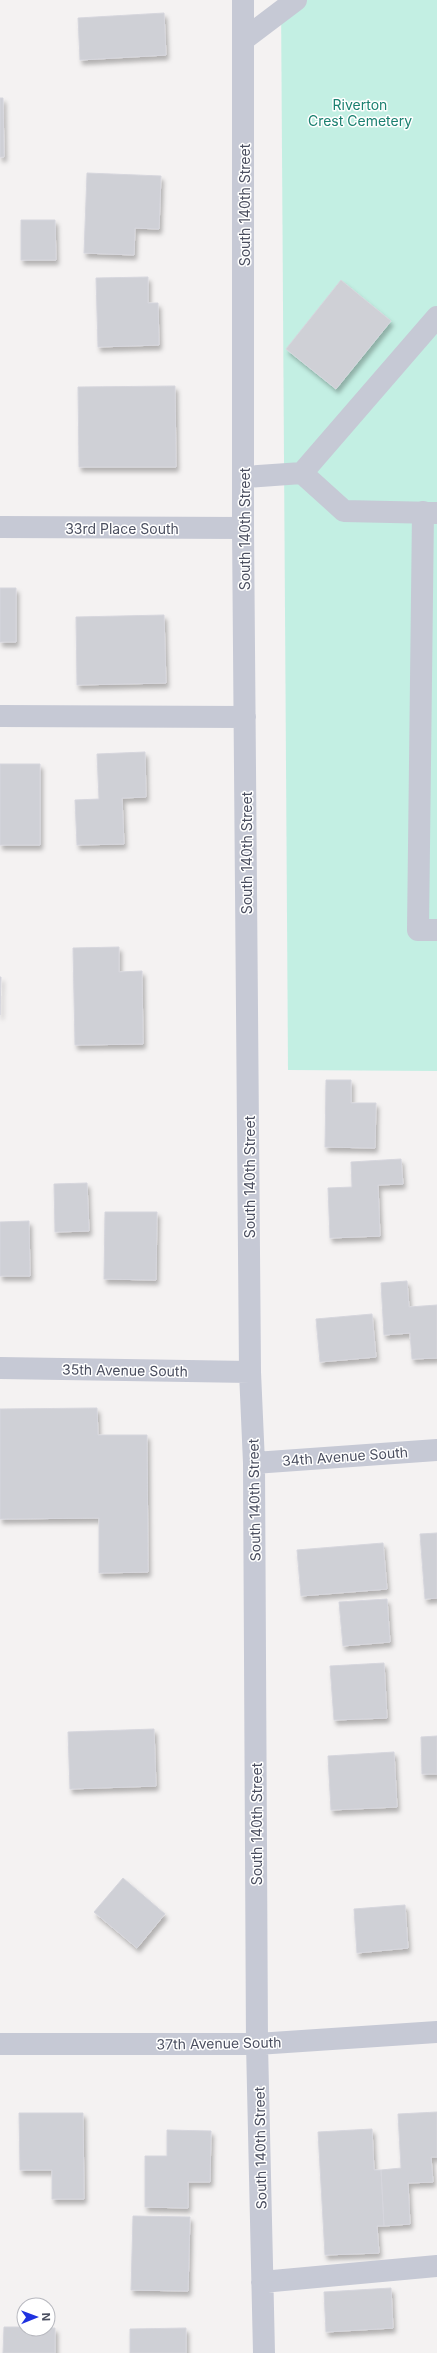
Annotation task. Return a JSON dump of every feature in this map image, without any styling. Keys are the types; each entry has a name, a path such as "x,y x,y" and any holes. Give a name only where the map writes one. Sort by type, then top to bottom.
{"street":[{"name":"South 140th Street","path":"243,0 245,477 243,528 250,1372 254,1463 257,2044 264,2353"},
{"path":"243,40 296,0"},
{"path":"245,477 302,473 437,316"},
{"path":"302,473 344,512 430,513 418,930 437,930"},
{"name":"33rd Place South","path":"0,527 243,528"},
{"path":"0,716 245,717"},
{"name":"35th Avenue South","path":"0,1368 250,1372"},
{"name":"34th Avenue South","path":"254,1463 437,1450"},
{"name":"37th Avenue South","path":"0,2044 257,2044 437,2032"},
{"path":"262,2282 437,2266"}],"green space":[{"name":"Riverton Crest Cemetery","path":"281,0 437,0 437,1071 288,1070"}],"building":[{"path":"164,13 166,55 80,60 78,18"},
{"path":"0,98 3,98 4,157 0,157"},
{"path":"87,173 161,176 159,229 135,228 134,255 84,253"},
{"path":"21,220 55,220 56,260 21,260"},
{"path":"148,277 148,303 158,303 159,345 98,347 96,278"},
{"path":"341,280 391,321 336,389 286,349"},
{"path":"175,386 176,467 79,467 78,387"},
{"path":"0,588 16,588 16,642 0,642"},
{"path":"164,615 166,683 77,685 76,617"},
{"path":"145,752 146,797 122,798 124,844 77,845 75,800 99,799 97,754"},
{"path":"0,764 40,764 40,845 0,845"},
{"path":"119,947 119,972 142,971 143,1044 75,1045 73,948"},
{"path":"0,977 1,977 0,1015"},
{"path":"326,1080 351,1080 351,1103 376,1103 375,1148 325,1147"},
{"path":"401,1159 403,1184 378,1185 380,1236 330,1238 328,1188 352,1187 351,1162"},
{"path":"87,1183 89,1231 55,1232 54,1184"},
{"path":"105,1212 157,1212 156,1280 104,1279"},
{"path":"29,1221 30,1276 0,1276 0,1222"},
{"path":"407,1281 409,1307 437,1305 437,1358 412,1359 410,1333 384,1335 381,1283"},
{"path":"372,1314 376,1357 320,1362 316,1319"},
{"path":"97,1408 98,1435 147,1435 148,1572 99,1573 99,1518 0,1519 0,1409"},
{"path":"437,1533 437,1598 425,1599 420,1534"},
{"path":"383,1543 387,1589 301,1596 297,1550"},
{"path":"387,1599 390,1642 343,1646 339,1602"},
{"path":"384,1663 387,1718 334,1720 330,1666"},
{"path":"154,1729 156,1786 70,1789 68,1732"},
{"path":"437,1736 437,1774 422,1774 421,1737"},
{"path":"394,1752 397,1807 331,1810 328,1756"},
{"path":"123,1878 165,1914 137,1948 94,1912"},
{"path":"405,1905 408,1948 357,1953 354,1909"},
{"path":"437,2112 437,2157 431,2157 433,2182 408,2183 410,2224 384,2226 381,2170 401,2168 398,2114"},
{"path":"19,2113 83,2113 84,2199 52,2199 52,2170 20,2170"},
{"path":"372,2129 374,2170 381,2170 384,2226 377,2226 379,2253 325,2255 318,2132"},
{"path":"167,2130 211,2131 210,2182 188,2182 188,2208 145,2207 145,2156 167,2156"},
{"path":"133,2216 190,2217 188,2291 131,2290"},
{"path":"391,2288 393,2328 326,2332 324,2292"},
{"path":"4,2327 16,2327 16,2337 55,2337 55,2353 3,2353"},
{"path":"186,2328 186,2353 130,2353 130,2329"}]}
